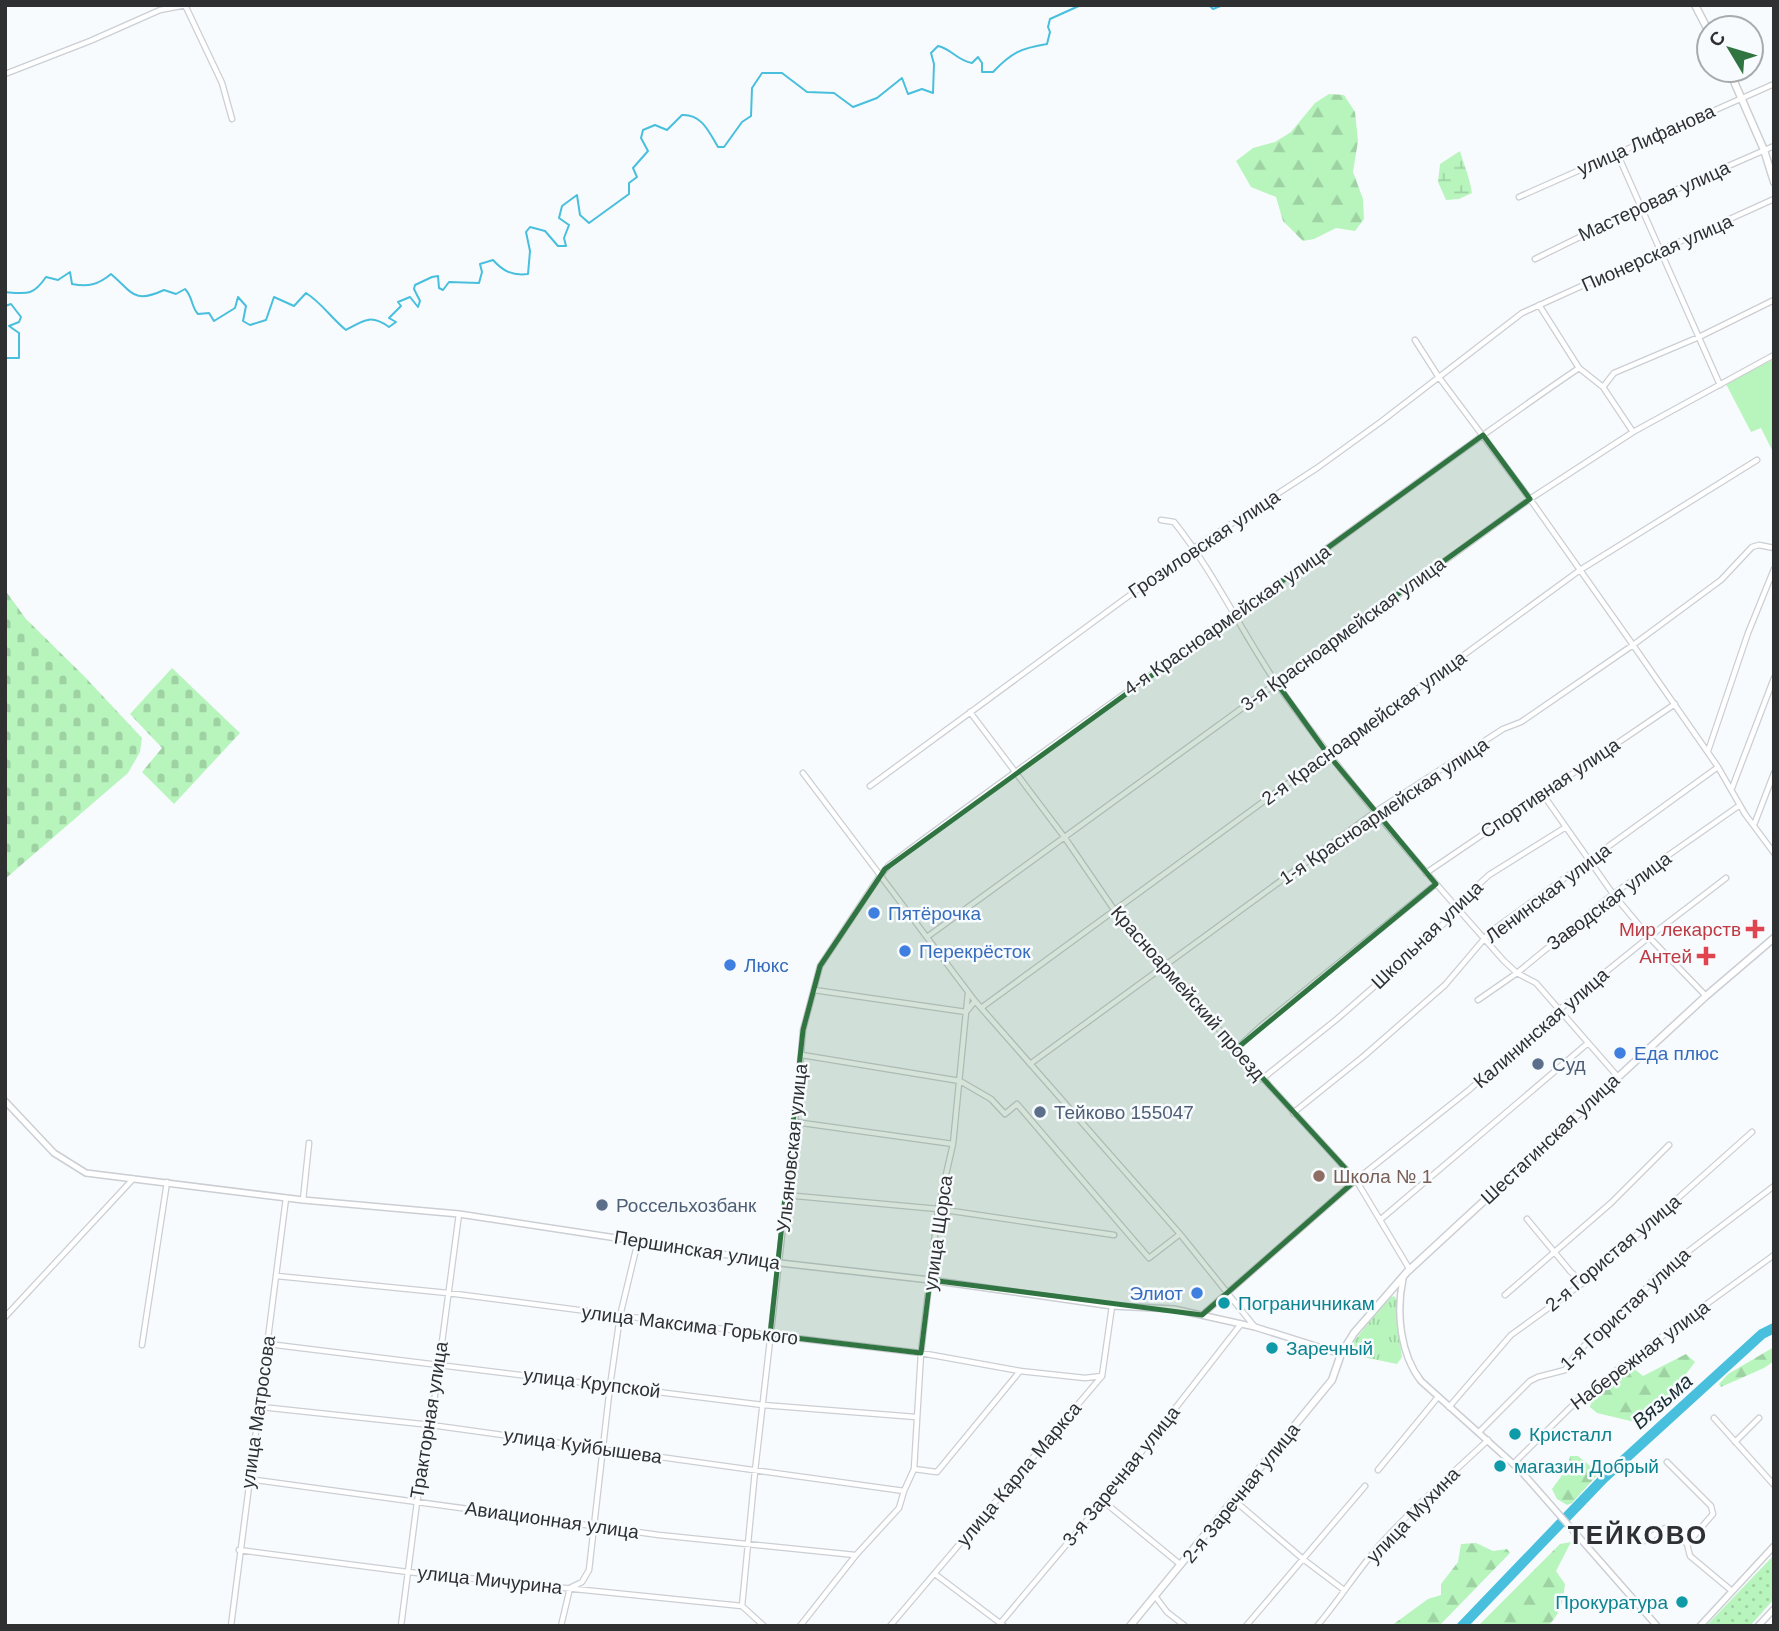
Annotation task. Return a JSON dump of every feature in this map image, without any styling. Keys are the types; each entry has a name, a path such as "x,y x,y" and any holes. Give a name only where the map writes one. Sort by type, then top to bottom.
{"main road":[{"path":"1736,84 1764,150 1774,182"},
{"name":"Шестагинская улица","path":"1342,1354 1361,1323 1403,1276 1706,996 1774,939"},
{"name":"2-я Заречная улица","path":"1130,1626 1332,1380 1342,1354"}],"street":[{"path":"5,74 90,41 158,8 186,5 222,83 232,119"},
{"name":"улица Лифанова","path":"1519,197 1774,84"},
{"name":"Мастеровая улица","path":"1535,259 1694,181 1774,146"},
{"path":"1617,153 1720,385"},
{"name":"Пионерская улица","path":"1539,305 1660,253 1774,199"},
{"path":"1604,387 1615,373 1699,337 1774,300"},
{"path":"1539,305 1579,369 1604,387 1633,432"},
{"name":"Грозиловская улица","path":"870,786 1194,548 1317,468 1438,376 1477,350 1506,324 1539,305"},
{"path":"1415,340 1438,376 1530,499 1675,704 1774,853"},
{"name":"3-я Красноармейская улица","path":"927,937 1530,499 1633,432 1774,355"},
{"name":"4-я Красноармейская улица","path":"879,877 889,866 1015,770 1579,369"},
{"name":"2-я Красноармейская улица","path":"981,1008 1580,570 1757,460"},
{"path":"1161,520 1174,522 1194,548 1233,616 1327,754 1484,939 1517,973 1536,983 1618,1077"},
{"name":"1-я Красноармейская улица","path":"1030,1064 1375,812 1503,729 1521,722 1633,645 1721,580 1752,547 1759,545 1774,548"},
{"path":"1708,752 1748,633 1774,569"},
{"path":"1732,789 1774,678"},
{"name":"Спортивная улица","path":"1426,873 1675,704"},
{"name":"Красноармейский проезд","path":"970,712 1065,838 1115,911 1152,957 1356,1180 1410,1270"},
{"name":"Ленинская улица","path":"1293,1113 1445,985 1490,932 1718,767"},
{"path":"803,773 975,1002 1180,1234 1255,1326"},
{"path":"1754,826 1774,773"},
{"path":"1542,793 1613,894 1649,937 1706,996"},
{"name":"Заводская улица","path":"1478,1000 1517,973 1613,894 1740,805"},
{"name":"Школьная улица","path":"1262,1079 1337,1019 1406,958 1489,875 1566,827"},
{"name":"Ульяновская улица","path":"742,1606 746,1545 795,1122 803,1030 820,966 879,877"},
{"name":"Калининская улица","path":"1202,1315 1356,1180 1469,1090 1560,1009 1726,878"},
{"path":"1236,1049 1436,884"},
{"path":"814,990 965,1012 975,1002"},
{"name":"улица Щорса","path":"914,1469 921,1353 938,1209 953,1144 968,992"},
{"path":"1380,1220 1588,1043"},
{"path":"802,1055 960,1081 991,1099 1005,1114 1017,1104 1149,1258 1180,1234"},
{"name":"Першинская улица","path":"5,1101 54,1153 86,1173 303,1200 459,1214 779,1263 930,1280 1112,1306 1174,1309 1255,1326 1342,1354"},
{"path":"795,1122 953,1144"},
{"name":"2-я Гористая улица","path":"1449,1407 1511,1335 1583,1283 1752,1132"},
{"path":"303,1200 309,1143"},
{"path":"1505,1296 1611,1203 1670,1145"},
{"path":"5,1317 134,1178"},
{"path":"142,1345 167,1182"},
{"name":"1-я Гористая улица","path":"1479,1432 1530,1381 1565,1370 1576,1354 1604,1326 1629,1309 1656,1276 1774,1186"},
{"path":"785,1195 938,1209 1114,1235"},
{"name":"улица Матросова","path":"231,1626 286,1198"},
{"name":"Тракторная улица","path":"401,1626 459,1214"},
{"path":"1527,1219 1583,1283"},
{"path":"562,1626 570,1588 582,1582 589,1570 601,1448 620,1316 638,1241"},
{"name":"Набережная улица","path":"1513,1464 1576,1402 1774,1255"},
{"name":"улица Максима Горького","path":"277,1276 448,1293 921,1353 1020,1371 1085,1378 1102,1376"},
{"path":"1403,1276 1401,1334 1412,1369 1438,1397 1513,1464 1657,1626"},
{"path":"1390,1290 1401,1301"},
{"path":"1102,1376 1112,1306"},
{"name":"3-я Заречная улица","path":"1001,1625 1103,1501 1241,1324"},
{"name":"улица Крупской","path":"268,1344 763,1405 916,1417"},
{"path":"800,1626 856,1555 900,1508 914,1469 937,1472 1020,1371"},
{"name":"улица Карла Маркса","path":"890,1626 1102,1376"},
{"path":"1378,1469 1438,1397"},
{"name":"улица Куйбышева","path":"261,1407 431,1425 904,1491"},
{"path":"1714,1418 1774,1485"},
{"path":"1735,1442 1759,1418"},
{"name":"улица Мухина","path":"1317,1626 1339,1601 1344,1590 1385,1538 1488,1440"},
{"path":"1667,1462 1711,1506 1713,1514 1687,1544"},
{"name":"Авиационная улица","path":"249,1479 593,1527 856,1555"},
{"path":"1245,1626 1365,1486"},
{"path":"1103,1501 1181,1565"},
{"path":"1235,1501 1344,1590"},
{"path":"1644,1541 1665,1528 1687,1544 1690,1556 1732,1591"},
{"path":"1700,1626 1774,1546"},
{"name":"улица Мичурина","path":"239,1550 408,1572 742,1606"},
{"path":"935,1574 1001,1625"},
{"path":"1155,1596 1167,1612 1185,1626"},
{"path":"742,1606 764,1626"},
{"path":"1758,1626 1774,1609"}],"highlighted area":[{"path":"1483,435 1530,499 1276,682 1327,753 1436,884 1236,1049 1356,1180 1202,1315 930,1280 921,1353 770,1335 803,1030 820,966 885,869"}],"green space":[{"path":"1329,94 1344,95 1355,112 1358,141 1353,172 1363,199 1364,219 1355,231 1336,228 1314,239 1303,241 1283,221 1276,197 1251,187 1236,161 1253,148 1275,142 1291,132 1315,103"},
{"path":"1460,151 1472,193 1459,199 1446,200 1438,182 1440,164"},
{"path":"1774,359 1774,454 1761,428 1751,432 1726,384"},
{"path":"5,590 26,619 142,738 140,752 128,773 5,879"},
{"path":"172,668 240,733 174,804 142,772 162,748 130,714"},
{"path":"1394,1296 1398,1301 1397,1320 1402,1357 1397,1364 1363,1357 1354,1347 1354,1341 1389,1298"},
{"path":"1774,1347 1774,1361 1721,1387 1719,1384 1728,1374"},
{"path":"1686,1354 1695,1362 1662,1406 1643,1424 1597,1413 1590,1407 1593,1395 1607,1387 1627,1367 1632,1367 1643,1376"},
{"path":"1570,1456 1578,1456 1599,1473 1572,1503 1567,1505 1557,1499 1552,1489 1568,1467"},
{"path":"1571,1542 1556,1571 1565,1584 1562,1601 1555,1617 1547,1626 1478,1626 1560,1544"},
{"path":"1476,1543 1493,1551 1507,1549 1510,1553 1439,1626 1391,1626 1428,1599 1441,1595 1441,1584 1458,1562 1461,1544"},
{"path":"1774,1555 1774,1599 1750,1626 1706,1626"}],"waterway":[{"path":"5,292 33,291 46,277 58,280 70,272 72,284 83,285 97,283 111,274 140,296 164,290 176,294 185,289 198,314 209,313 214,321 235,308 238,297 246,306 243,321 250,325 266,320 274,297 294,306 306,293 346,330 368,320 389,327 396,322 389,318 401,306 398,302 410,297 418,307 420,301 414,289 415,285 432,277 438,276 439,288 443,290 449,282 479,283 482,272 480,264 493,260 508,272 528,274 530,251 526,232 530,227 545,231 558,246 566,246 564,238 569,225 559,218 562,206 577,195 580,215 589,223 629,194 629,183 637,177 633,168 648,151 641,138 643,130 655,125 667,130 682,115 689,115 704,125 718,147 724,147 742,122 751,116 752,88 762,73 782,73 807,92 834,93 853,107 877,98 902,78 908,94 922,89 933,93 934,64 931,53 938,46 967,62 972,63 978,57 982,63 982,72 993,72 1017,52 1047,44 1050,19 1081,5"},
{"path":"1209,5 1213,9 1223,5"},
{"path":"5,306 11,304 21,317 19,322 9,326 19,333 19,358 5,358"},
{"name":"Вязьма","path":"1462,1626 1604,1478 1762,1334 1774,1328"}],"place":[{"name":"Пятёрочка","path":"874,913"},
{"name":"Мир лекарств","path":"1755,929"},
{"name":"Перекрёсток","path":"905,951"},
{"name":"Антей","path":"1706,956"},
{"name":"Люкс","path":"730,965"},
{"name":"Еда плюс","path":"1620,1053"},
{"name":"Суд","path":"1538,1064"},
{"name":"Тейково 155047","path":"1040,1112"},
{"name":"Школа № 1","path":"1319,1176"},
{"name":"Россельхозбанк","path":"602,1205"},
{"name":"Элиот","path":"1197,1293"},
{"name":"Пограничникам","path":"1224,1303"},
{"name":"Заречный","path":"1272,1348"},
{"name":"Кристалл","path":"1515,1434"},
{"name":"магазин Добрый","path":"1500,1466"},
{"name":"Прокуратура","path":"1682,1602"}],"district":[{"name":"ТЕЙКОВО","path":"1638,1535"}]}
